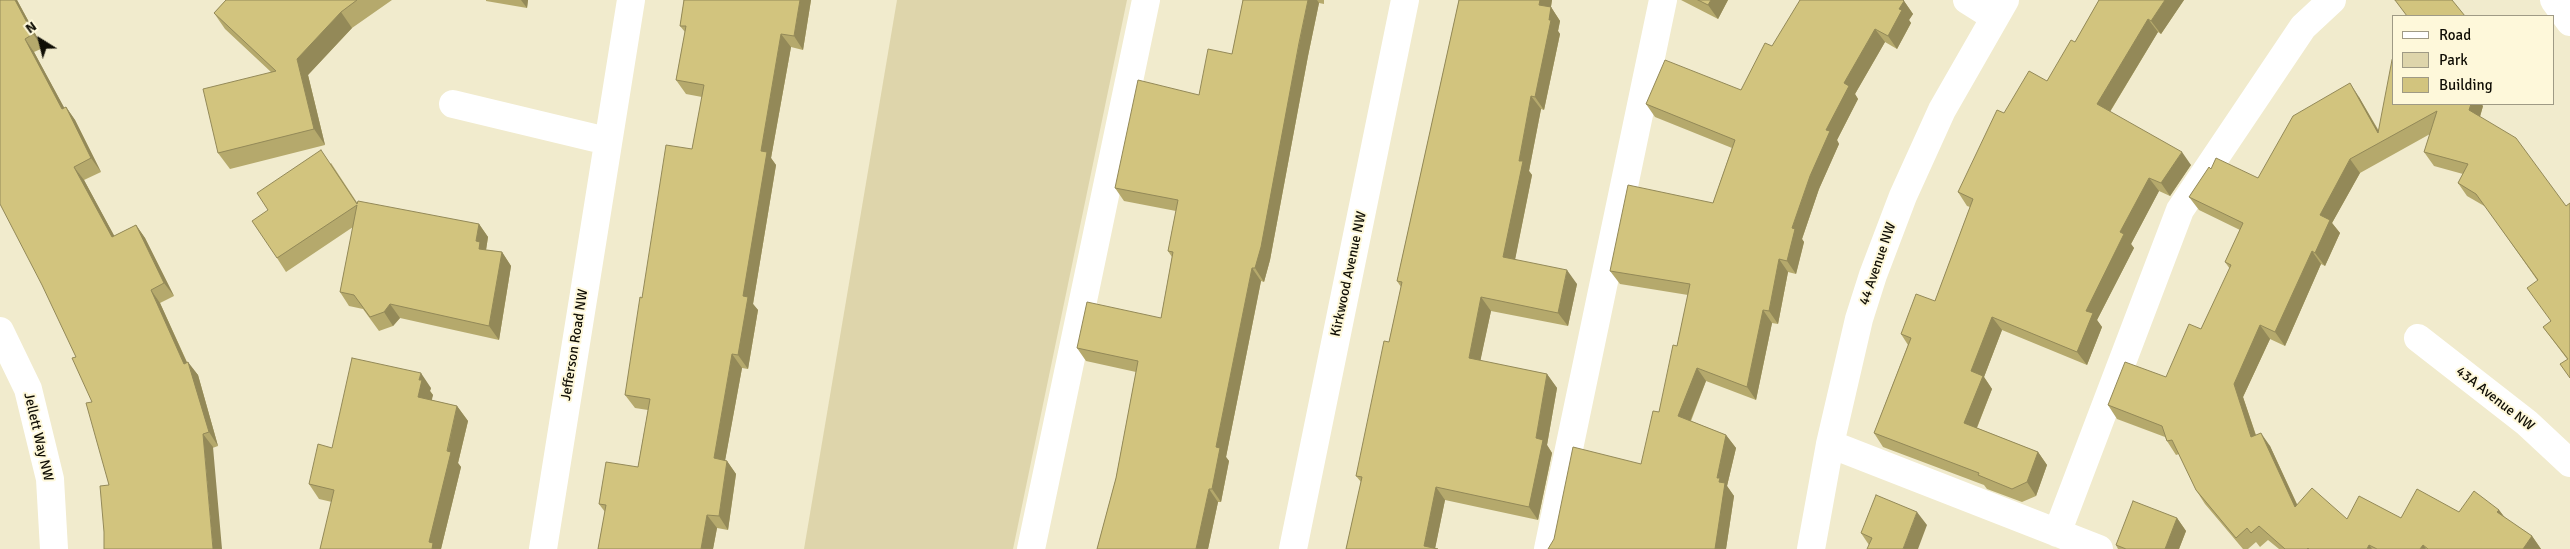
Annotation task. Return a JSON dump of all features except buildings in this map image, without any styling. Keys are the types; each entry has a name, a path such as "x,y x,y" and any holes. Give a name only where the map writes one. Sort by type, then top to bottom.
{"street":[{"name":"Jefferson Road NW","path":"543,549 631,0"},
{"path":"1031,549 1146,0"},
{"name":"Kirkwood Avenue NW","path":"1293,549 1405,0"},
{"path":"1548,549 1663,0"},
{"path":"1967,0 2000,9"},
{"path":"2057,533 2180,210 2303,27 2332,0"},
{"path":"2554,0 2570,22"},
{"name":"44 Avenue NW","path":"1811,549 1830,444 1859,319 1900,205 1942,110 2000,9"},
{"path":"453,104 607,141"},
{"name":"Jellett Way NW","path":"0,331 28,389 50,479 54,549"},
{"name":"43A Avenue NW","path":"2418,338 2528,423 2570,463"},
{"path":"1830,444 2099,549"}],"green space":[{"path":"897,0 1127,0 1013,549 804,549"}]}
